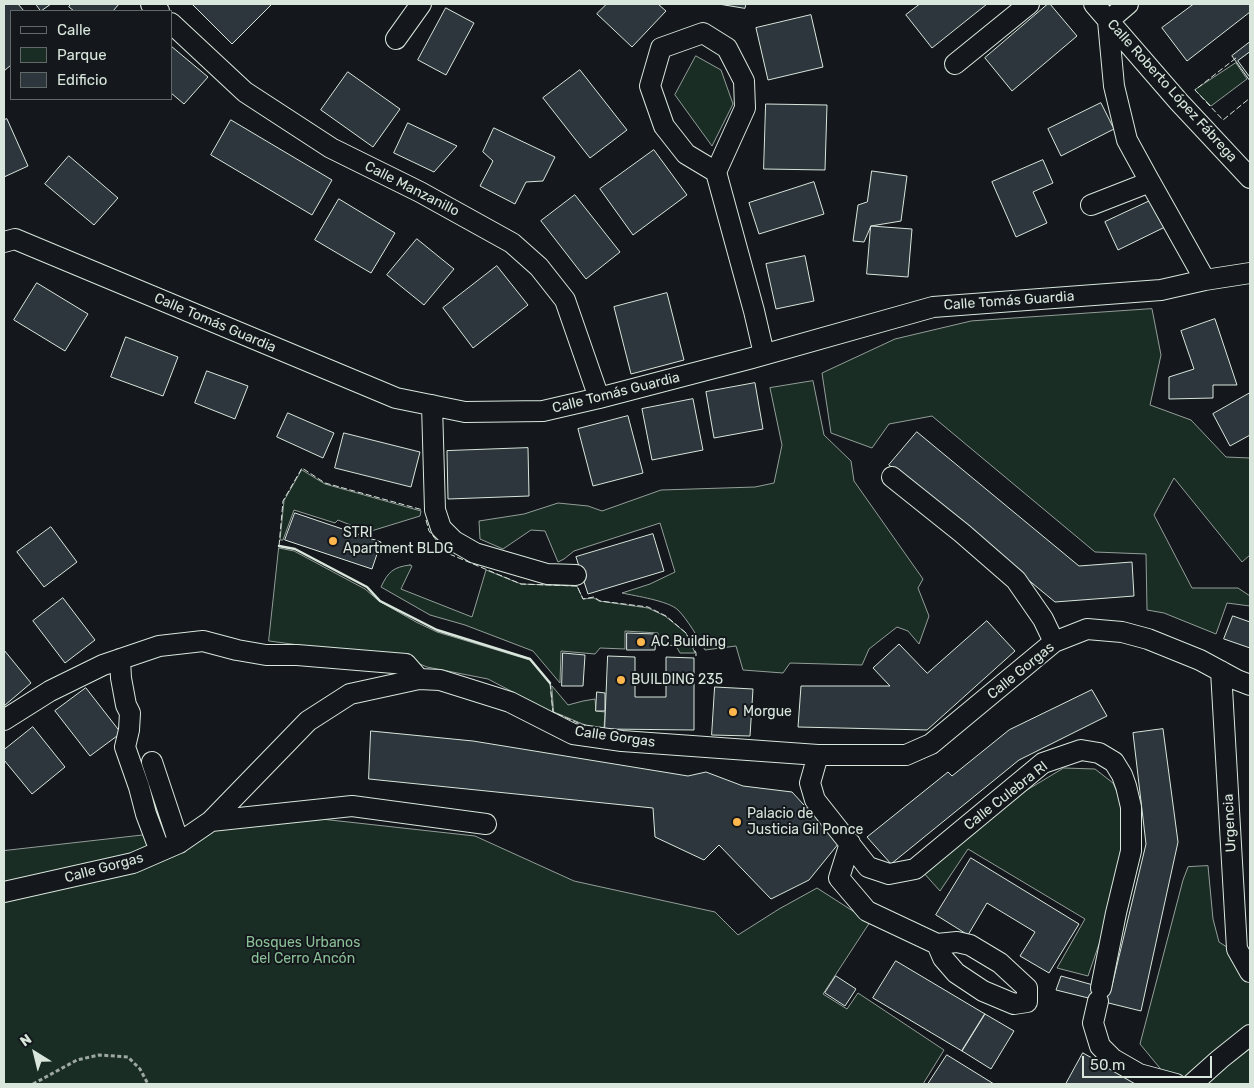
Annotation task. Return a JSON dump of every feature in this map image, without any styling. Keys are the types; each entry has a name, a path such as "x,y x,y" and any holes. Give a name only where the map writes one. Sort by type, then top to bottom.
{"street":[{"path":"396,39 422,4"},
{"path":"955,64 1029,4"},
{"name":"Calle Roberto López Fábrega","path":"1094,4 1179,102 1250,178"},
{"path":"1128,4 1108,21 1114,86 1127,140 1205,280"},
{"name":"Calle Manzanillo","path":"172,24 245,92 331,148 420,192 512,243 539,267 565,300 599,398"},
{"path":"716,172 686,154 664,126 650,86 661,48 703,33 727,48 744,81 745,108 716,172 764,354"},
{"path":"1090,205 1150,182"},
{"name":"Calle Tomás Guardia","path":"7,238 396,398 464,412 543,411 764,354 933,307 1161,290 1205,280 1250,273"},
{"path":"432,405 435,510 441,528 454,542 476,553 547,574 576,575"},
{"path":"892,477 1016,580 1043,619 1054,642"},
{"name":"Calle Gorgas","path":"4,892 133,863 179,843 211,821 308,721 350,694 419,679 440,680 510,702 573,734 622,740 818,755 906,755 931,744 1054,642 1087,630 1122,632 1148,639 1200,660 1250,685"},
{"path":"4,720 50,691 102,665 159,646 203,641 236,650 266,655 297,655 406,664 419,679"},
{"path":"120,659 126,704 130,713 125,747 160,851"},
{"name":"Urgencia","path":"1221,671 1238,949 1250,972"},
{"name":"Calle Culebra Rl","path":"818,755 810,783 815,800 868,868 889,874 915,869 1043,763 1081,750 1099,753 1114,762 1122,775 1131,807 1131,851 1093,1023 1100,1046 1113,1059 1139,1074 1176,1084"},
{"path":"152,762 179,843"},
{"path":"211,821 352,806 486,824"},
{"path":"850,843 839,878 867,911 937,944"},
{"path":"1192,1084 1250,1035"}],"path":[{"path":"33,1084 77,1060 98,1055 128,1057 140,1069 148,1084"}],"green space":[{"path":"696,56 721,70 733,104 712,146 675,95"},
{"path":"1236,63 1247,79 1211,106 1195,90"},
{"path":"1152,309 1161,355 1150,405 1191,420 1226,457 1250,458 1250,555 1242,562 1174,478 1154,515 1192,588 1238,588 1250,596 1250,606 1227,603 1216,634 1164,613 1147,610 1146,554 1095,552 932,416 889,424 872,448 831,433 822,373 895,339 971,321"},
{"path":"813,381 824,435 851,461 854,481 923,579 918,588 929,616 919,644 908,631 897,627 869,649 862,665 790,663 783,673 743,670 736,646 705,650 693,629 674,607 652,599 622,593 650,584 675,572 660,523 574,551 558,562 545,531 531,530 503,549 480,539 479,521 524,514 558,503 588,506 602,511 661,490 755,487 774,483 782,445 770,388"},
{"path":"302,470 325,484 421,511 420,516 368,532 338,520 335,523 294,510 283,540 280,540 284,501"},
{"path":"279,548 294,551 365,589 379,601 437,632 530,660 550,683 553,713 488,679 427,667 410,660 269,641"},
{"path":"412,566 401,589 472,617 486,570 521,584 577,586 583,599 594,598 599,601 648,608 665,616 686,633 695,653 680,653 676,646 659,644 658,633 625,631 625,649 600,648 595,654 561,651 560,683 533,651 465,625 430,615 381,587 392,571 399,567"},
{"path":"552,686 568,705 595,699 596,711 605,712 604,728 590,727 554,712"},
{"path":"1064,768 1095,769 1113,783 1121,801 1127,832 1119,886 1088,976 1057,968 1085,919 968,849 940,891 922,871 1012,799"},
{"name":"Bosques Urbanos del Cerro Ancón","path":"303,817 475,836 574,881 715,912 738,935 817,888 870,922 823,994 847,1009 858,993 944,1050 923,1084 4,1084 4,851"},
{"path":"1208,866 1213,919 1219,942 1233,951 1250,954 1250,1084 1173,1084 1140,1044 1183,880 1188,867"}],"building":[{"path":"4,4 18,4 23,10 10,10 10,66 4,71"},
{"path":"36,4 51,4 42,10"},
{"path":"71,4 119,4 114,10 73,10 69,7"},
{"path":"194,4 272,4 232,44"},
{"path":"607,4 658,4 666,11 632,47 597,14"},
{"path":"719,4 746,4 745,8"},
{"path":"920,4 987,4 932,48 906,15"},
{"path":"1048,4 1077,36 1012,91 985,58"},
{"path":"1194,4 1250,4 1250,12 1187,61 1162,28"},
{"path":"446,8 474,23 446,75 418,60"},
{"path":"811,15 823,67 768,80 756,28"},
{"path":"1250,42 1250,81 1232,56"},
{"path":"172,47 208,77 184,104 172,94"},
{"path":"1250,52 1250,75 1249,76 1238,61"},
{"path":"580,70 627,130 590,158 543,98"},
{"path":"348,72 400,109 373,147 321,110"},
{"path":"1101,103 1114,129 1061,156 1048,129"},
{"path":"766,104 827,105 825,170 764,169"},
{"path":"7,119 28,166 4,177 4,120"},
{"path":"231,120 332,180 312,215 211,155"},
{"path":"408,123 457,146 434,172 394,153"},
{"path":"494,128 555,157 543,181 526,182 515,204 480,186 493,161 483,152"},
{"path":"654,150 687,195 633,235 600,189"},
{"path":"69,156 118,198 94,225 45,184"},
{"path":"1043,160 1053,183 1033,192 1047,223 1016,237 992,182"},
{"path":"872,171 907,176 901,221 871,226 864,242 853,241 858,205 867,202"},
{"path":"814,182 824,214 759,234 749,203"},
{"path":"575,195 620,252 586,279 541,221"},
{"path":"339,199 395,233 371,273 315,240"},
{"path":"1152,200 1165,227 1118,250 1105,222"},
{"path":"871,226 912,229 908,277 867,274"},
{"path":"417,239 454,269 424,305 387,275"},
{"path":"805,256 814,301 776,309 766,264"},
{"path":"497,266 528,305 473,348 443,308"},
{"path":"37,283 88,314 65,351 14,320"},
{"path":"667,293 684,360 631,374 614,307"},
{"path":"1215,319 1237,385 1213,385 1213,398 1169,399 1169,377 1194,369 1181,331"},
{"path":"126,337 178,357 163,396 111,377"},
{"path":"207,371 248,386 235,419 195,403"},
{"path":"755,383 763,429 714,438 706,392"},
{"path":"1250,393 1250,435 1230,446 1213,414"},
{"path":"693,399 703,450 652,460 642,409"},
{"path":"288,413 334,433 323,458 277,437"},
{"path":"628,416 643,473 593,486 578,429"},
{"path":"917,432 1079,566 1132,562 1134,596 1055,602 889,465"},
{"path":"344,433 420,452 411,487 335,468"},
{"path":"528,448 529,496 448,499 447,451"},
{"name":"STRI Apartment BLDG","path":"295,513 381,542 372,569 285,540"},
{"path":"51,527 77,562 44,587 17,552"},
{"path":"653,534 664,571 588,594 576,557"},
{"path":"63,598 95,640 65,663 33,621"},
{"path":"1233,616 1250,622 1250,648 1224,639"},
{"path":"987,621 1015,651 927,730 798,727 801,686 890,686 873,668 899,644 927,673"},
{"name":"AC Building","path":"627,633 656,634 655,650 627,650"},
{"path":"4,650 31,683 4,706"},
{"path":"563,653 585,655 583,686 562,686"},
{"name":"BUILDING 235","path":"608,656 635,657 635,697 666,697 666,657 694,658 694,730 605,729"},
{"name":"Morgue","path":"715,687 753,689 750,736 712,735"},
{"path":"86,688 121,733 90,756 55,711"},
{"path":"1092,690 1107,716 1019,760 891,864 867,837 948,772 952,776 1009,730"},
{"path":"597,692 605,693 605,711 596,711"},
{"path":"33,727 65,767 32,794 4,760 4,750"},
{"path":"1163,729 1178,842 1141,1011 1056,990 1061,976 1111,990 1146,844 1133,733"},
{"name":"Palacio de Justicia Gil Ponce","path":"371,731 473,741 688,776 706,772 743,786 792,792 839,843 809,880 771,899 719,845 704,860 655,837 653,808 369,779"},
{"path":"971,858 1079,924 1049,973 1020,956 1035,932 987,903 968,935 936,915"},
{"path":"896,961 985,1014 962,1051 873,998"},
{"path":"836,976 856,989 845,1006 825,993"},
{"path":"985,1014 1014,1031 991,1069 962,1051"},
{"path":"1083,1053 1139,1084 1066,1084"},
{"path":"947,1055 994,1084 928,1084"}],"fence":[{"path":"1236,58 1195,90 1223,120 1250,98"},
{"path":"279,546 283,501 302,468 325,483 423,510"},
{"path":"426,520 429,531 447,553 521,584 577,586 583,599 594,597 600,601 648,607 666,616 686,633 696,653 696,658"},
{"path":"550,683 553,712 585,726"}],"wall":[{"path":"279,546 295,549 367,587 380,601 437,630 530,659 550,683"}],"place":[{"name":"STRI Apartment BLDG","path":"333,541"},
{"name":"AC Building","path":"641,642"},
{"name":"BUILDING 235","path":"621,680"},
{"name":"Morgue","path":"733,712"},
{"name":"Palacio de Justicia Gil Ponce","path":"737,822"}]}
